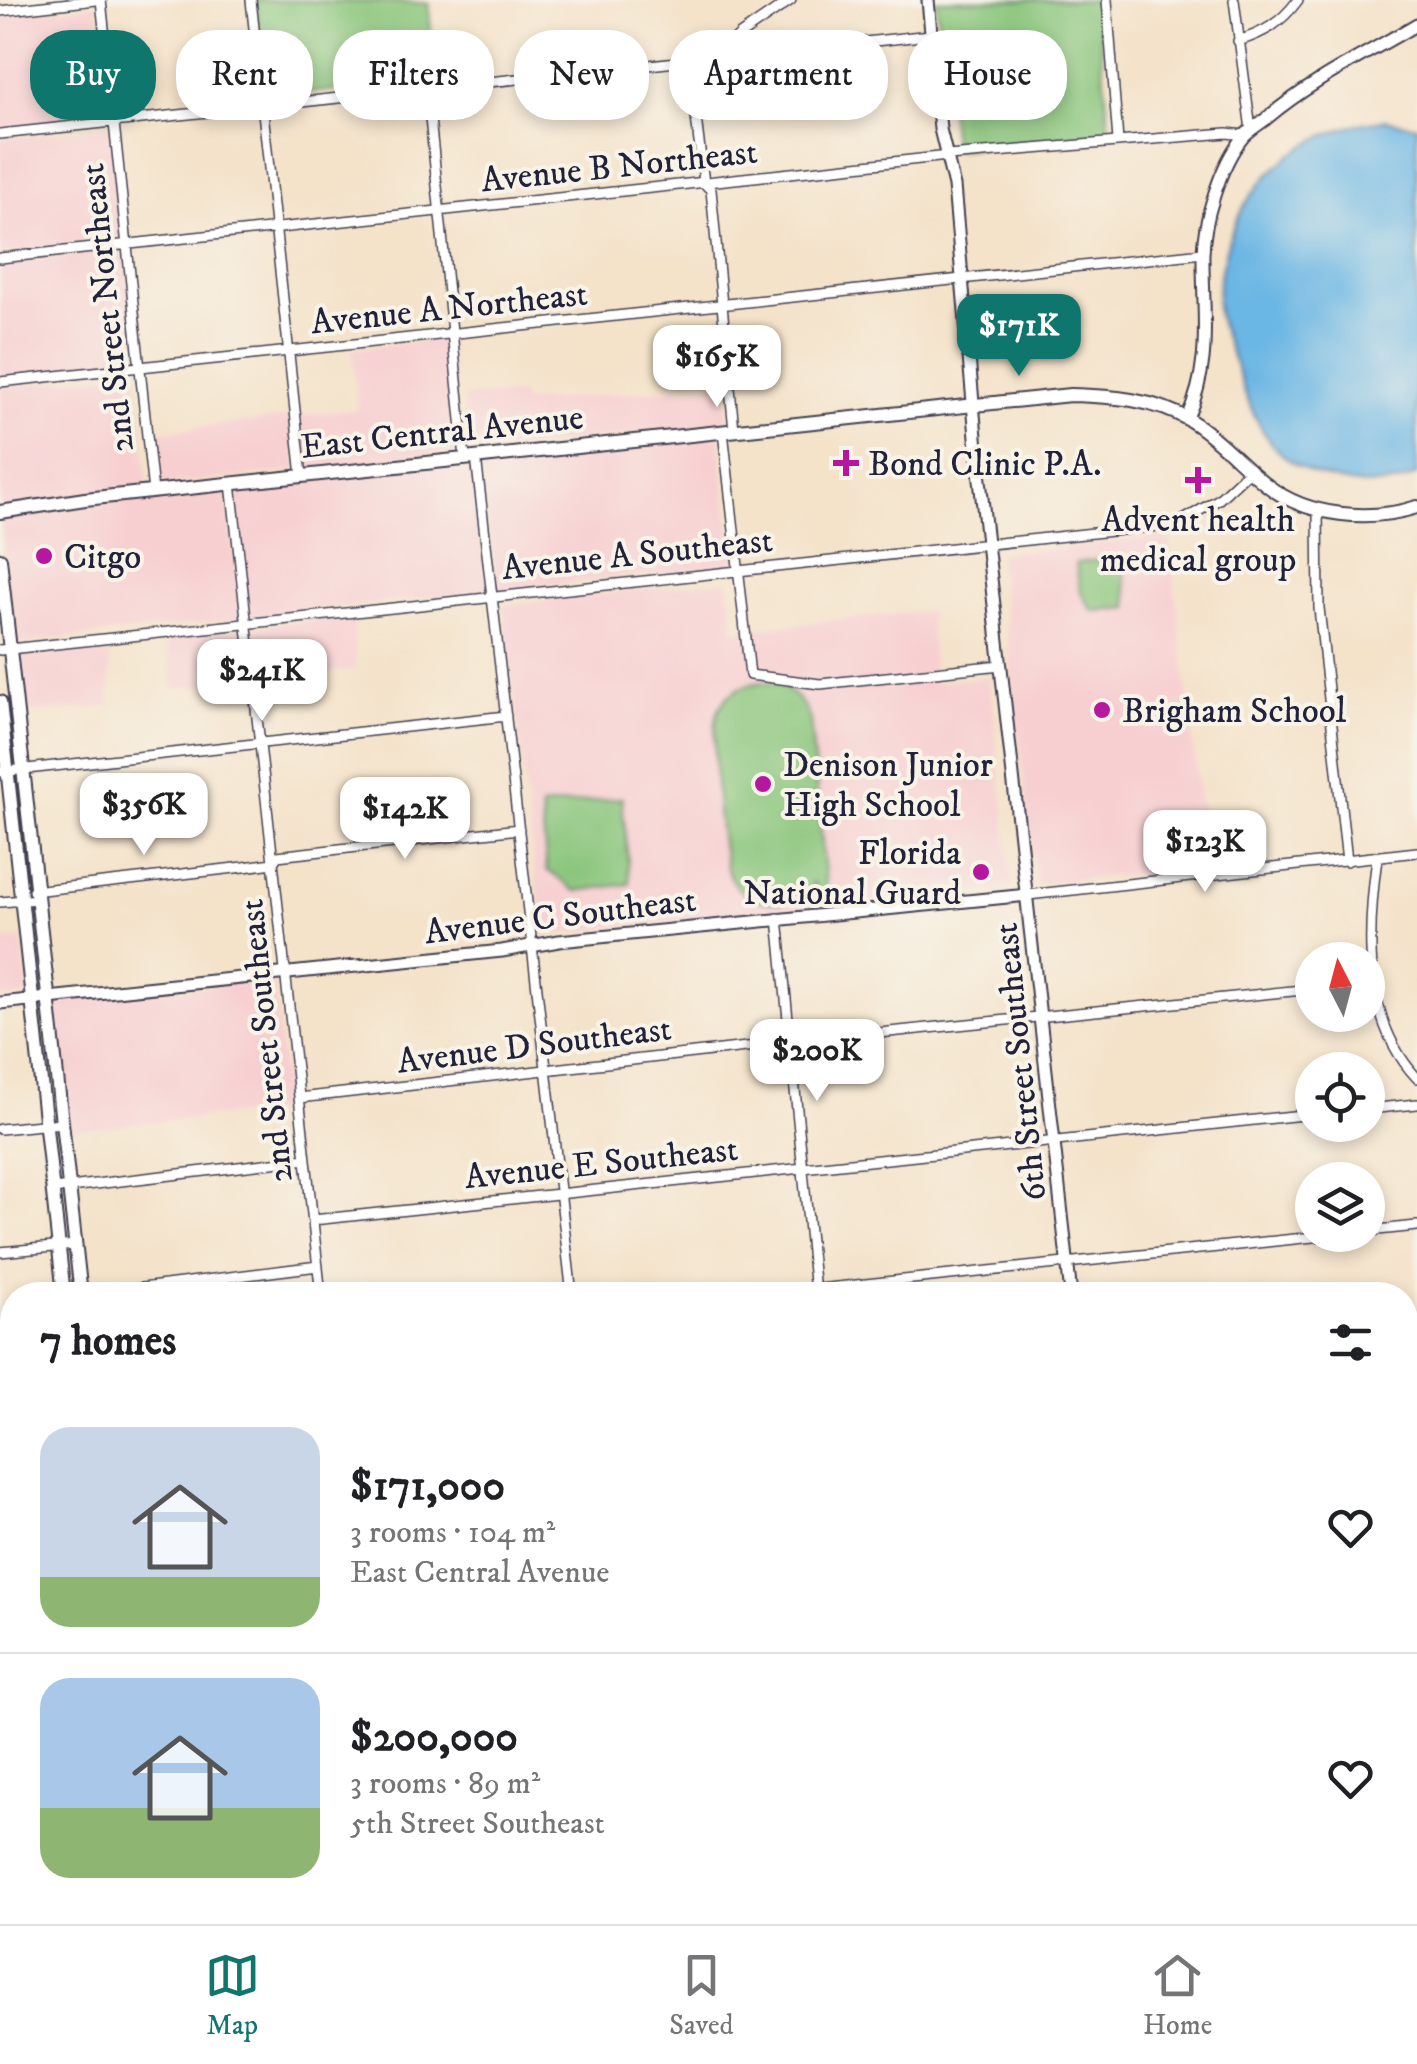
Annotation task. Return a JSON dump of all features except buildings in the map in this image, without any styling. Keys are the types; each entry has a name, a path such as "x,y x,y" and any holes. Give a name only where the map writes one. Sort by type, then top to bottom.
{"main road":[{"name":"East Central Avenue","path":"0,512 153,492 1070,395 1112,396 1150,404 1187,418"},
{"path":"1187,418 1284,496 1346,515 1382,514 1417,507"},
{"path":"0,559 6,649 24,770 81,1282"},
{"path":"0,702 4,772 22,896 63,1282"}],"street":[{"path":"0,10 98,0"},
{"name":"2nd Street Northeast","path":"98,0 115,122 153,492"},
{"path":"251,0 254,30"},
{"path":"747,30 791,0"},
{"name":"6th Street Southeast","path":"928,0 931,30"},
{"path":"1107,0 1118,141"},
{"path":"1234,0 1248,133"},
{"path":"1238,41 1278,24 1298,0"},
{"path":"1187,418 1202,379 1206,354 1202,254 1216,191 1248,133 1292,97 1417,24"},
{"path":"494,81 669,62"},
{"path":"0,134 176,116"},
{"path":"263,120 302,476"},
{"path":"430,120 452,334 492,596 571,1282"},
{"path":"696,120 704,183 710,190 722,306 728,430 750,675 820,684 1001,664"},
{"name":"6th Street Southeast","path":"939,120 948,156 964,280 972,405 1070,1282"},
{"name":"Avenue B Northeast","path":"0,258 948,156 1248,133"},
{"name":"Avenue A Northeast","path":"0,382 1202,254"},
{"name":"Avenue A Southeast","path":"6,649 1177,524 1219,499 1250,470"},
{"name":"2nd Street Southeast","path":"230,484 320,1282"},
{"path":"1318,509 1319,608 1347,861"},
{"path":"4,772 506,716"},
{"path":"0,902 273,863 277,856 519,829"},
{"name":"Avenue C Southeast","path":"0,1003 1417,852"},
{"path":"1369,942 1377,858"},
{"path":"778,918 814,1282"},
{"name":"Avenue D Southeast","path":"299,1098 791,1042 1295,991"},
{"path":"1385,1022 1417,1078"},
{"path":"1385,1107 1417,1104"},
{"name":"Avenue E Southeast","path":"313,1220 1295,1116"},
{"path":"0,1128 62,1123"},
{"path":"53,1189 306,1159"},
{"path":"1385,1230 1417,1226"},
{"path":"899,1282 1295,1239"},
{"path":"0,1252 75,1245"},
{"path":"230,1282 318,1266"}],"shaded area":[{"path":"97,5 100,30 30,30 30,120 82,120 0,129 0,15"},
{"path":"111,127 123,239 0,254 0,139"},
{"path":"124,249 135,363 0,378 0,263"},
{"path":"448,339 460,454 305,470 299,416 358,409 352,349"},
{"path":"136,372 148,487 0,507 0,387"},
{"path":"725,384 729,425 469,453 463,397 519,394 525,402"},
{"path":"291,417 297,471 157,486 151,433"},
{"path":"719,436 734,566 496,591 481,461"},
{"path":"472,462 488,591 250,618 235,488"},
{"path":"227,489 241,619 15,644 0,517"},
{"name":"Brigham School","path":"1169,536 1207,866 1036,884 998,554"},
{"name":"Denison Junior High School","path":"728,580 734,631 928,611 935,683 989,677 1013,886 543,935 503,605"},
{"path":"354,616 356,670 257,680 251,627"},
{"path":"242,628 248,681 173,689 165,637"},
{"path":"110,643 110,706 22,713 16,654"},
{"path":"22,938 28,996 0,999 0,940"},
{"path":"273,979 287,1110 67,1130 53,1003"}],"green space":[{"path":"255,0 428,3 431,30 333,30 333,90 313,93 313,30 259,30"},
{"path":"936,0 1096,0 1110,134 954,150 950,120 1067,120 1067,30 940,30"},
{"path":"1122,557 1129,608 1093,611 1080,591 1076,563"},
{"path":"763,682 792,694 810,720 827,894 816,895 814,882 792,900 781,903 749,896 730,877 722,845 717,793 715,740 719,709 732,693"},
{"path":"622,798 630,884 576,891 547,870 541,807"}],"water":[{"path":"1384,120 1417,126 1417,475 1393,483 1367,485 1306,470 1289,460 1264,433 1246,396 1220,322 1217,295 1231,233 1260,184 1303,147 1328,134"}],"place":[{"name":"Bond Clinic P.A.","path":"846,463"},
{"name":"Advent health medical group","path":"1198,480"},
{"name":"Citgo","path":"44,556"},
{"name":"Brigham School","path":"1102,710"},
{"name":"Denison Junior High School","path":"763,784"},
{"name":"Florida National Guard","path":"981,872"}]}
